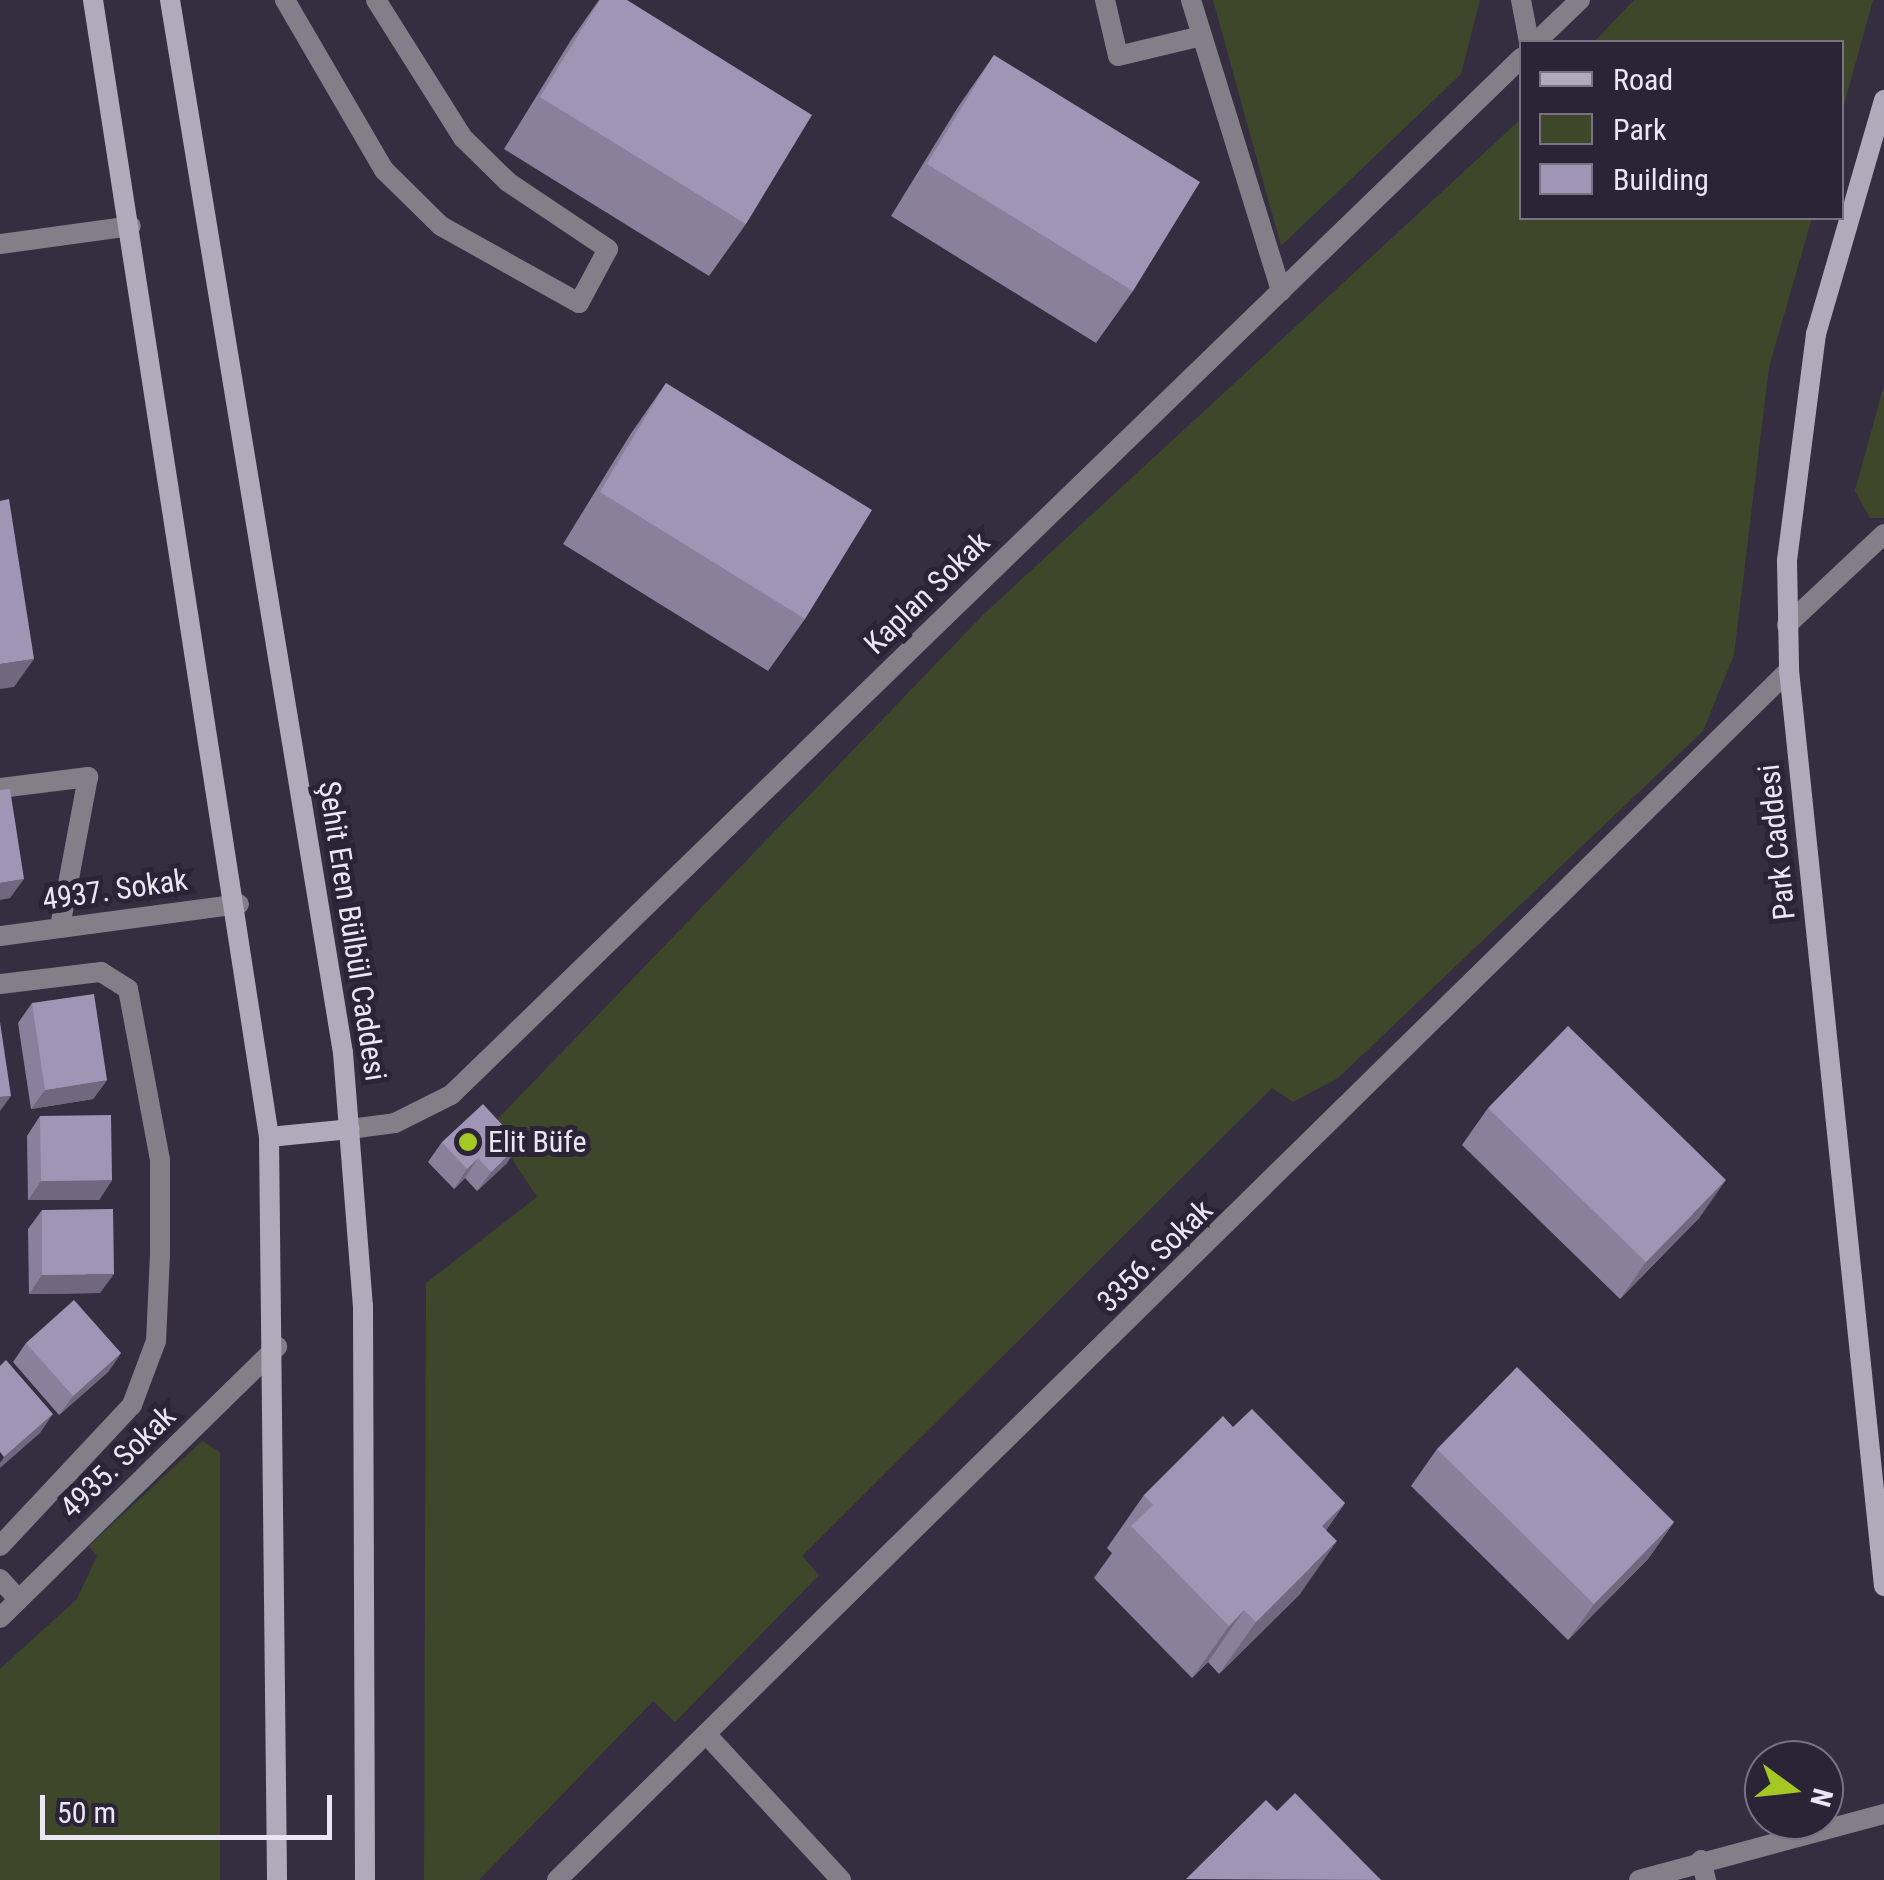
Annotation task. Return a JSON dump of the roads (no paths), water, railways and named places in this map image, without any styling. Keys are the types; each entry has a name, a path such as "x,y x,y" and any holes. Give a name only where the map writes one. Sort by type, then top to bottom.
{"main road":[{"path":"93,0 239,904 268,1137 277,1348 278,1880"},
{"name":"Şehit Eren Bülbül Caddesi","path":"170,0 350,1129 363,1306 365,1880"},
{"name":"Park Caddesi","path":"1884,100 1802,409 1787,625 1877,1433 1884,1586"},
{"path":"268,1137 350,1129"}],"street":[{"path":"285,0 384,170 441,226 579,303 608,249 508,182 463,138 376,0"},
{"path":"1106,0 1118,56 1202,36"},
{"path":"1191,0 1280,291"},
{"path":"1521,0 1532,40"},
{"path":"1535,40 1580,0"},
{"name":"Kaplan Sokak","path":"350,1129 395,1123 451,1095 1519,60"},
{"path":"0,244 131,226"},
{"path":"1787,625 1884,534"},
{"name":"3356. Sokak","path":"557,1880 1789,670"},
{"path":"0,788 88,777 60,928"},
{"name":"4937. Sokak","path":"0,936 239,904"},
{"path":"0,984 101,972 128,989 160,1160 160,1254 156,1341 132,1405 0,1546"},
{"name":"4935. Sokak","path":"0,1618 277,1348"},
{"path":"0,1579 19,1600"},
{"path":"706,1734 841,1880"},
{"path":"1639,1880 1704,1870 1884,1814"}],"place":[{"name":"Elit Büfe","path":"468,1142"}]}
